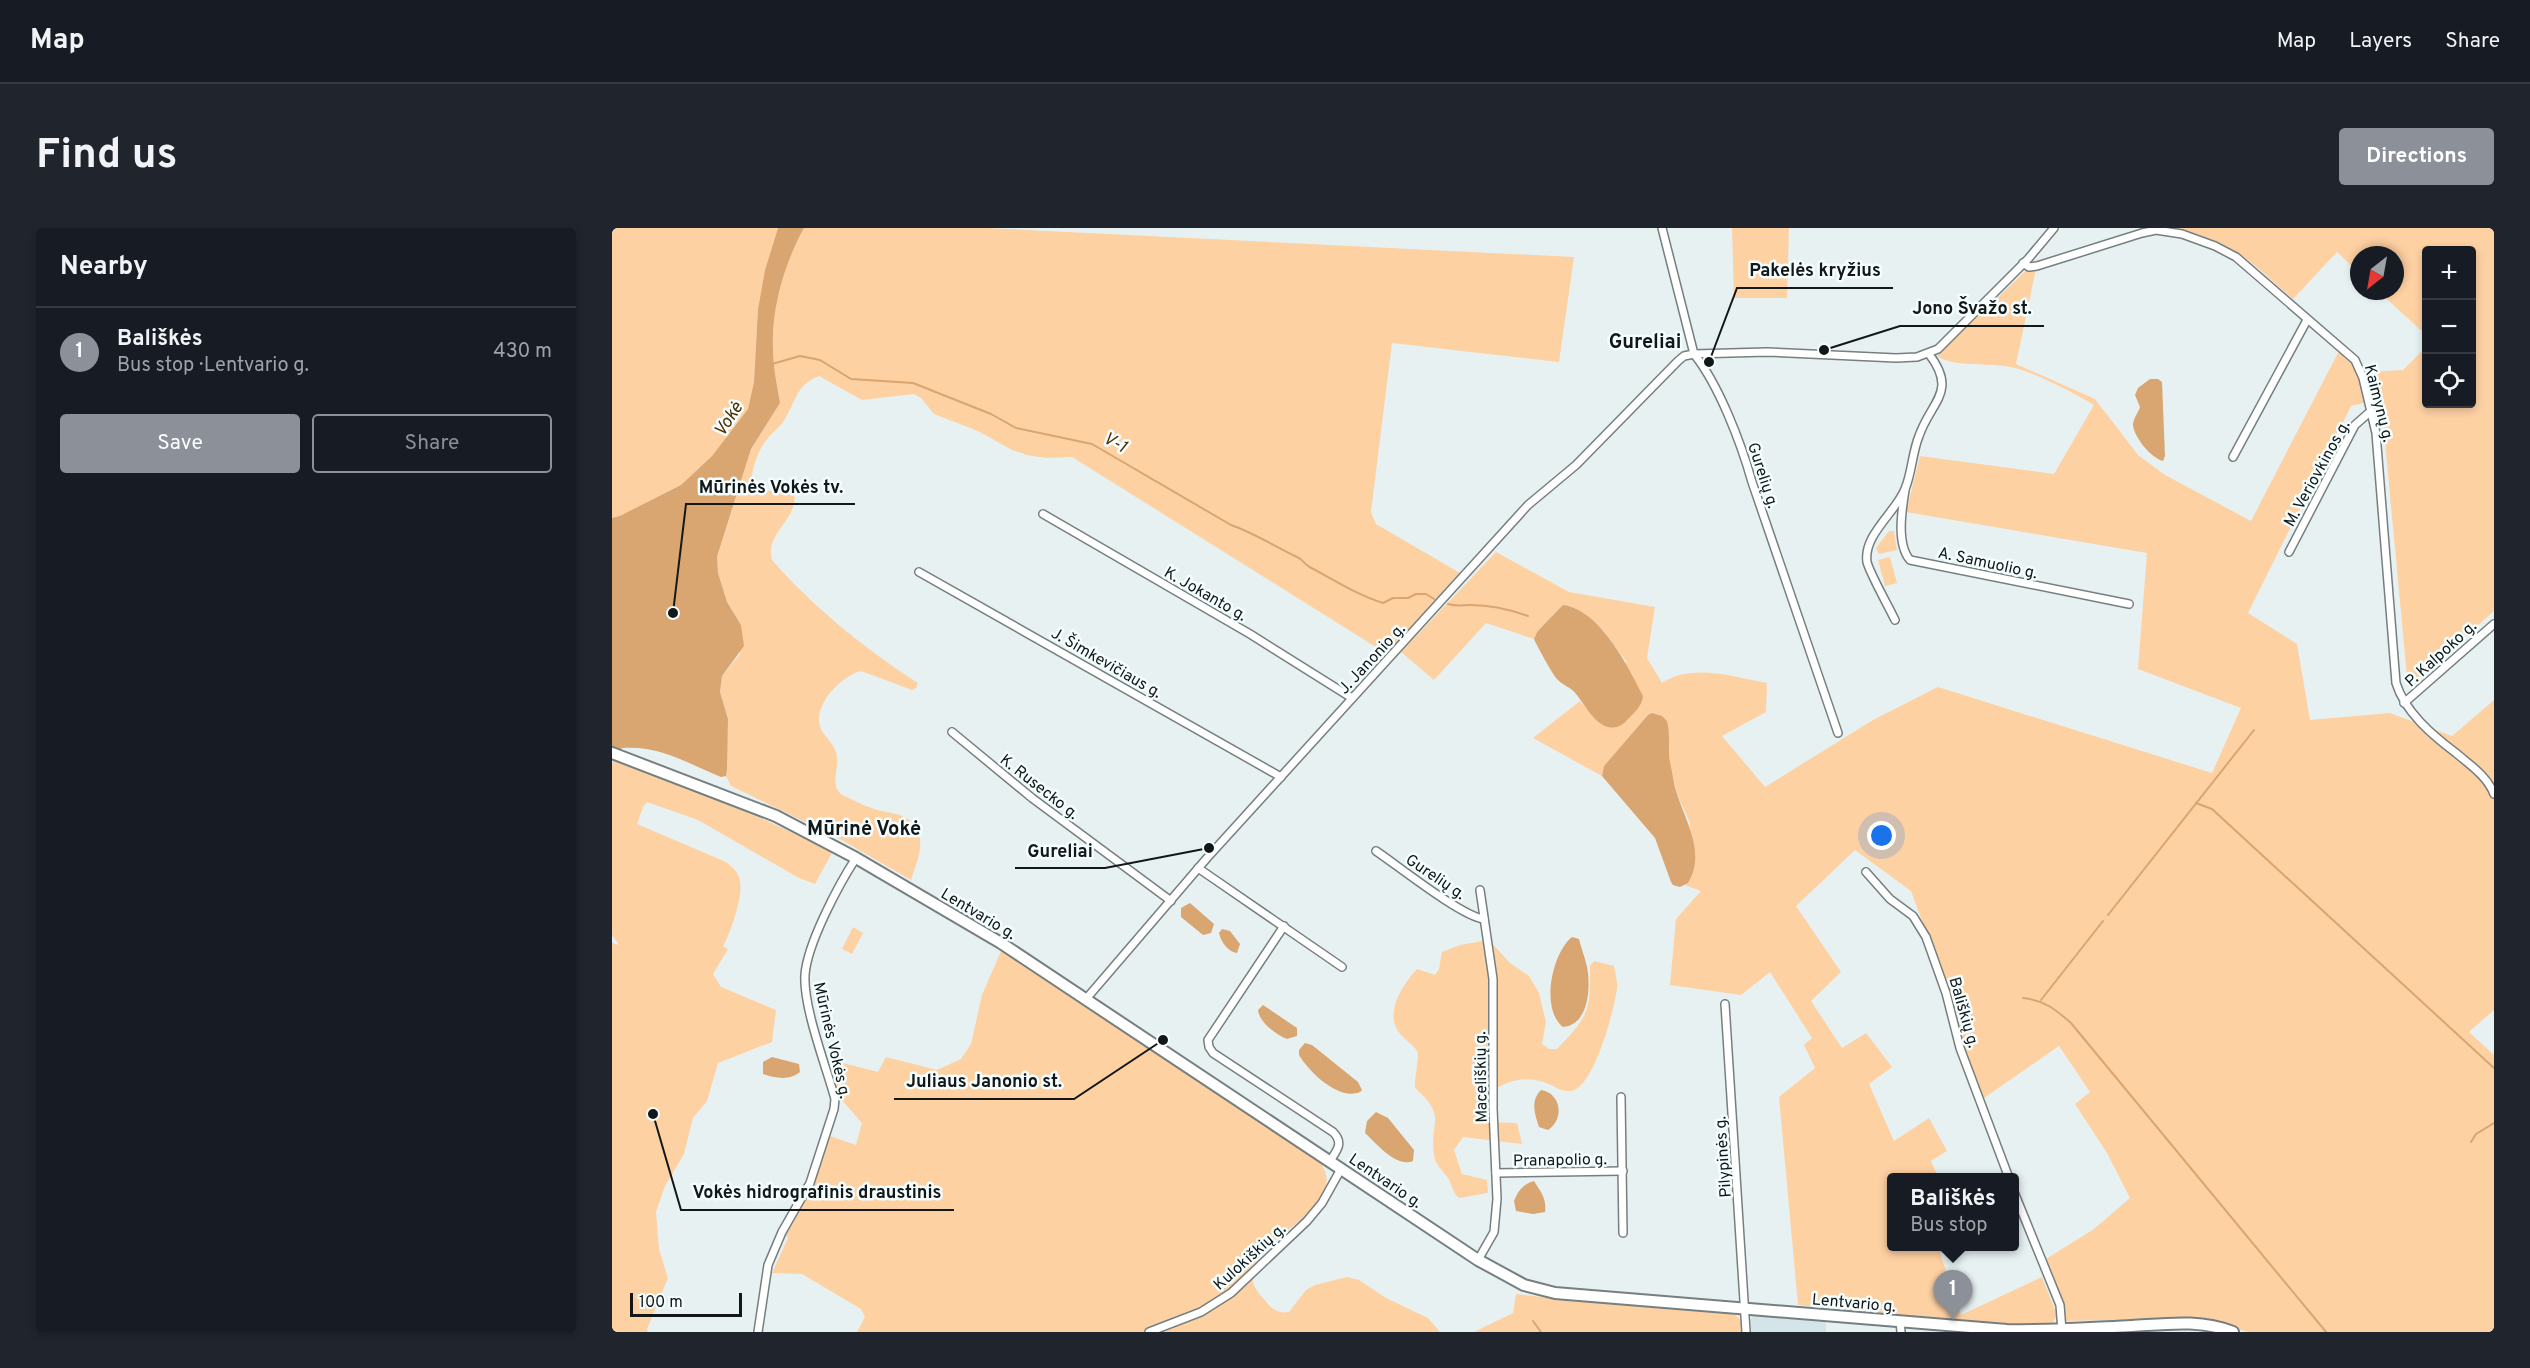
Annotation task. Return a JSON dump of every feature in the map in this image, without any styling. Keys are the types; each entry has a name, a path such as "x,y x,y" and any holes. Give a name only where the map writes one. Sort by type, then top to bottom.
{"main road":[{"name":"Lentvario g.","path":"612,753 776,816 856,858 1000,943 1478,1260 1508,1278 1539,1290 1745,1309 1901,1327 2062,1331 2185,1323 2212,1325 2233,1332"}],"street":[{"name":"Gurelių g.","path":"1662,228 1694,354 1705,368 1741,445 1838,733"},
{"path":"1694,354 1767,352 1896,358 1929,354 1946,342 2024,263 2054,228"},
{"name":"Kaimynų g.","path":"2024,263 2028,267 2037,266 2156,230 2182,234 2215,246 2244,262 2307,320 2347,350 2355,360 2363,378 2376,433 2396,683 2404,703 2426,727 2485,778 2494,794"},
{"path":"2233,457 2307,320"},
{"name":"J. Janonio g.","path":"1086,999 1198,868 1528,505 1576,465 1678,361 1684,356 1694,354"},
{"path":"1895,620 1867,561 1873,538 1905,490 1918,438 1941,393 1942,373 1929,354"},
{"name":"M. Veriovkinos g.","path":"2289,552 2355,425 2371,411"},
{"name":"A. Samuolio g.","path":"1905,490 1900,525 1906,555 1911,560 2129,604"},
{"name":"K. Jokanto g.","path":"1043,514 1250,634 1352,698"},
{"name":"J. Šimkevičiaus g.","path":"919,572 1281,777"},
{"name":"P. Kalpoko g.","path":"2404,703 2494,624"},
{"name":"K. Rusecko g.","path":"952,732 1032,798 1171,901"},
{"name":"Gurelių g.","path":"1376,851 1436,894 1474,916 1484,919"},
{"name":"Mūrinės Vokės g.","path":"758,1332 768,1265 782,1232 810,1183 834,1109 835,1099 807,998 805,973 833,897 856,858"},
{"path":"1198,868 1342,967"},
{"name":"Bališkių g.","path":"1866,872 1890,899 1914,916 1926,937 1946,993 1960,1048 2007,1173"},
{"name":"Maceliškių g.","path":"1478,1260 1491,1241 1496,1222 1492,979 1480,890"},
{"path":"1284,926 1208,1040 1209,1047 1213,1053 1337,1136 1340,1144 1330,1161"},
{"name":"Pilypinės g.","path":"1725,1004 1746,1332"},
{"name":"Pranapolio g.","path":"1496,1173 1623,1171 1621,1097"},
{"name":"Kulokiškių g.","path":"1149,1332 1201,1312 1231,1293 1308,1221 1322,1203 1341,1169"},
{"path":"1623,1171 1623,1233"},
{"path":"2019,1204 2060,1305 2062,1331"}],"shaded area":[{"path":"612,228 778,228 765,270 758,309 754,382 748,409 712,456 681,485 620,517 612,518"},
{"path":"778,228 804,228 785,271 774,318 773,355 780,403 751,449 717,557 718,573 727,602 741,625 744,646 722,676 720,692 728,719 727,769 726,776 721,777 661,752 635,748 622,748 620,751 612,748 612,518 681,485 712,456 748,409 754,382 758,309 765,270"},
{"path":"804,228 987,228 1574,257 1559,362 1392,343 1371,512 1376,524 1460,573 1387,654 1072,457 1046,458 1012,450 978,431 934,414 921,398 914,394 862,400 819,376 806,384 783,422 759,452 751,480 764,490 789,487 794,491 792,510 773,542 772,560 840,626 918,683 912,690 861,671 845,679 830,693 820,711 819,720 821,729 836,753 835,780 840,793 866,806 906,818 916,828 920,847 911,880 840,839 731,786 726,776 728,719 720,692 722,676 740,654 741,625 727,602 718,573 717,558 751,449 780,403 773,355 774,318 785,271"},
{"path":"1732,228 1789,228 1787,298 1734,298"},
{"path":"2151,228 2494,228 2494,611 2408,687 2381,399 2351,406 2248,613 2297,644 2310,720 2390,713 2452,736 2494,700 2494,1010 2469,1032 2494,1055 2494,1332 2248,1332 2200,1318 2066,1321 2062,1302 2046,1259 2094,1229 2130,1198 2107,1153 2075,1104 2090,1092 2059,1046 1984,1098 1961,1042 1948,991 1911,891 1855,850 1796,906 1841,972 1811,1001 1842,1048 1866,1033 1892,1067 1869,1084 1894,1141 1929,1118 1947,1151 1931,1161 1936,1173 1887,1173 1887,1251 1944,1251 1940,1253 1961,1315 2042,1277 2057,1315 2052,1325 1995,1324 1798,1305 1779,1097 1815,1068 1804,1045 1812,1038 1770,972 1741,995 1670,985 1676,919 1701,891 1685,885 1688,883 1690,823 1677,794 1670,765 1668,727 1648,715 1604,766 1602,776 1533,738 1580,701 1602,725 1616,727 1626,661 1602,629 1575,608 1537,632 1534,639 1486,623 1434,680 1401,652 1496,552 1569,592 1655,607 1647,658 1662,683 1687,674 1713,673 1767,683 1766,712 1722,736 1765,787 1873,720 1938,687 2212,773 2241,708 2138,669 2147,553 1906,512 1920,456 2054,474 2094,405 2057,385 2019,369 1998,365 1965,364 1937,356 2038,259 2016,364 2095,399 2138,455 2165,475 2251,521 2340,349 2369,372 2403,370 2422,351 2422,408 2476,408 2476,246 2422,246 2422,331 2388,300 2404,300 2404,246 2350,246 2350,264 2337,252 2293,299 2233,250 2197,236"},
{"path":"2150,379 2158,379 2162,382 2165,456 2163,461 2153,456 2144,446 2136,435 2133,425 2140,407 2135,395 2138,388"},
{"path":"1889,531 1894,531 1897,550 1879,554 1876,548"},
{"path":"1890,557 1897,583 1885,586 1878,560"},
{"path":"1563,605 1576,609 1601,628 1621,655 1643,696 1638,709 1620,726 1608,727 1594,718 1574,692 1555,676 1534,639 1537,632"},
{"path":"1652,713 1662,716 1667,721 1674,784 1695,849 1693,872 1688,883 1680,887 1671,882 1655,838 1602,776 1604,766"},
{"path":"615,756 779,826 832,853 815,884 799,878 698,820 647,802 643,807 637,824 726,862 737,873 740,884 739,902 723,946 728,949 713,974 721,987 776,1010 772,1042 718,1063 707,1101 693,1118 684,1154 665,1186 656,1212 659,1249 668,1278 647,1329 648,1332 612,1332 612,943 619,945 612,935 612,764"},
{"path":"1190,903 1214,924 1211,933 1203,935 1181,917 1181,908"},
{"path":"853,927 863,933 852,954 842,949"},
{"path":"1222,929 1230,931 1240,944 1237,953 1228,949 1223,943 1219,933"},
{"path":"1572,937 1579,939 1589,985 1583,1012 1572,1025 1563,1027 1556,1019 1552,1008 1551,981 1559,955"},
{"path":"1489,940 1510,963 1529,976 1539,993 1546,1022 1542,1044 1549,1049 1557,1049 1575,1029 1586,1012 1590,993 1590,966 1594,961 1614,966 1617,989 1602,1047 1587,1077 1579,1087 1571,1091 1560,1090 1549,1084 1523,1079 1509,1082 1489,1093 1484,1122 1517,1123 1522,1144 1463,1137 1454,1150 1462,1174 1487,1180 1488,1193 1459,1198 1435,1158 1434,1113 1425,1098 1415,1088 1417,1051 1398,1031 1394,1015 1401,990 1417,969 1435,975 1439,969 1442,952 1460,945"},
{"path":"1001,951 1317,1158 1327,1179 1322,1197 1308,1214 1270,1245 1256,1261 1252,1279 1271,1307 1277,1311 1289,1312 1306,1290 1315,1285 1347,1277 1359,1280 1386,1298 1428,1318 1440,1332 857,1332 865,1317 861,1309 802,1274 772,1273 788,1238 785,1234 809,1191 830,1136 856,1145 862,1123 840,1098 832,1080 843,1063 878,1072 886,1057 937,1070 961,1059 971,1044 982,995"},
{"path":"1263,1005 1297,1028 1297,1036 1287,1039 1269,1028 1259,1015 1258,1010"},
{"path":"1305,1043 1312,1045 1358,1082 1362,1090 1352,1094 1343,1092 1334,1089 1317,1077 1299,1055 1299,1050"},
{"path":"772,1057 799,1064 800,1072 787,1078 763,1074 763,1062"},
{"path":"1541,1090 1553,1096 1558,1107 1557,1120 1548,1130 1539,1127 1535,1112 1535,1099"},
{"path":"1376,1112 1388,1118 1414,1150 1413,1161 1400,1161 1393,1158 1365,1133 1367,1121"},
{"path":"1534,1181 1544,1199 1545,1212 1533,1214 1516,1211 1514,1201 1517,1194 1524,1186"},
{"path":"1516,1294 1734,1314 1741,1320 1742,1332 1474,1332 1513,1313"},
{"path":"1757,1314 1826,1320 1826,1332 1751,1332 1750,1319"}],"waterway":[{"name":"V-1","path":"772,364 800,356 820,360 851,379 913,383 991,414 1016,428 1092,444 1231,525 1299,558 1308,566 1364,596 1383,603 1393,598 1408,598 1416,594 1426,594 1434,599"},
{"name":"V-1","path":"1448,604 1492,607 1528,616"},
{"path":"2108,915 2254,730"},
{"path":"2196,803 2212,809 2494,1068"},
{"path":"2041,1000 2103,921"},
{"path":"2023,998 2049,1006 2071,1023 2326,1332"},
{"path":"2471,1142 2476,1134 2494,1123"},
{"path":"1533,1321 1541,1332"}],"place":[{"name":"Jono Švažo st.","path":"1824,350"},
{"name":"Pakelės kryžius","path":"1709,362"},
{"name":"Mūrinės Vokės tv.","path":"673,613"},
{"name":"Gureliai","path":"1209,848"},
{"name":"Juliaus Janonio st.","path":"1163,1040"},
{"name":"Vokės hidrografinis draustinis","path":"653,1114"},
{"name":"Bališkės","path":"1953,1320"}],"district":[{"name":"Gureliai","path":"1645,341"},
{"name":"Mūrinė Vokė","path":"864,828"}],"water label":[{"name":"Vokė","path":"728,419"}]}
